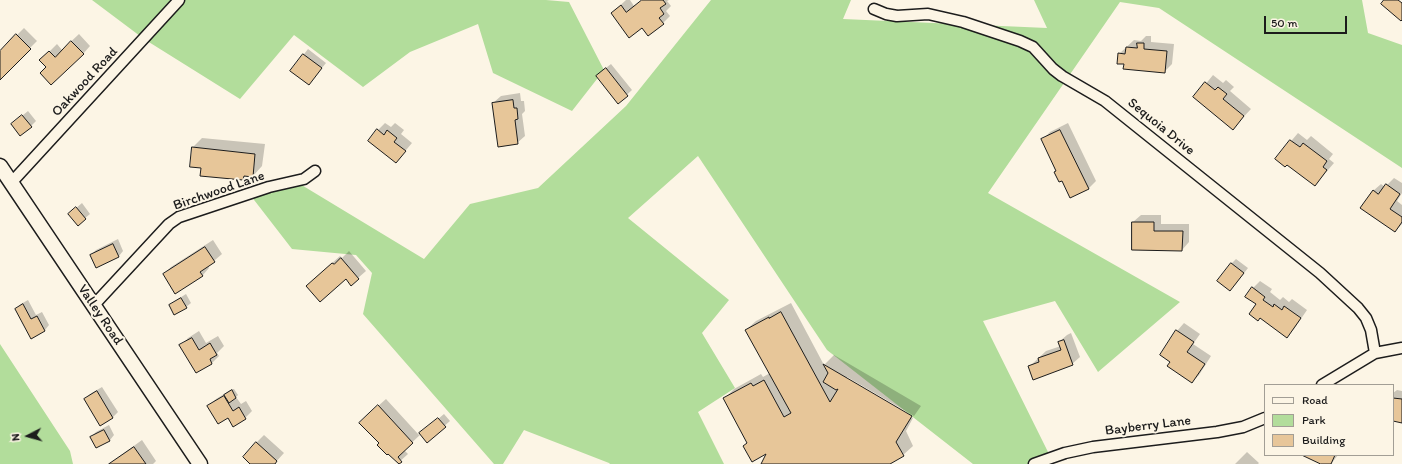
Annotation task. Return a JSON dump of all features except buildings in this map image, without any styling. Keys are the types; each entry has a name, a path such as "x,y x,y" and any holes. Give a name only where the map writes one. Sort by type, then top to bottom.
{"main road":[{"name":"Valley Road","path":"0,166 200,464"}],"street":[{"name":"Oakwood Road","path":"11,183 179,0"},
{"name":"Sequoia Drive","path":"874,10 897,16 928,14 956,20 1020,41 1033,47 1053,69 1062,76 1104,100 1320,273 1358,308 1366,318 1371,330 1375,353"},
{"name":"Birchwood Lane","path":"93,306 169,224 179,217 269,188 304,179 315,171"},
{"path":"1324,384 1375,353 1402,348"},
{"name":"Bayberry Lane","path":"1034,464 1065,453 1089,448 1217,432 1242,427 1264,418"}],"green space":[{"path":"92,0 546,0 569,2 604,70 572,111 493,73 478,24 410,52 363,87 294,35 240,99 144,39"},
{"path":"711,0 851,0 843,19 1047,28 1034,0 1362,0 1368,33 1402,45 1402,168 1159,8 1120,2 988,193 1180,302 1098,372 1055,301 983,321 1050,456 1040,464 973,464 827,350 698,156 628,218 729,300 702,333 735,388 698,412 724,464 610,464 524,430 503,464 494,464 363,314 372,273 356,255 292,249 251,196 295,181 424,259 470,204 538,188 626,106"},
{"path":"0,344 70,451 73,464 0,464"}]}
